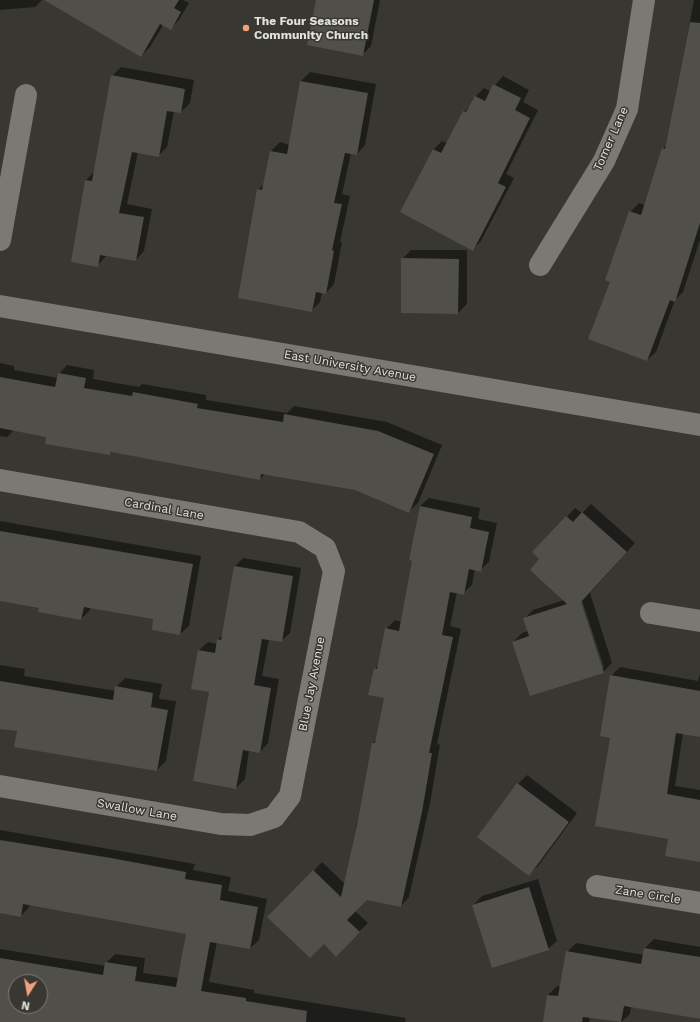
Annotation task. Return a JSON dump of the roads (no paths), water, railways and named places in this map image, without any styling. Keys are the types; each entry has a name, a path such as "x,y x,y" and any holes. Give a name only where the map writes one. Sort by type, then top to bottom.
{"street":[{"name":"Tomer Lane","path":"540,265 604,161 627,109 644,0"},
{"path":"0,240 26,95"},
{"name":"East University Avenue","path":"0,306 700,425"},
{"name":"Cardinal Lane","path":"0,480 299,532 325,548"},
{"name":"Blue Jay Avenue","path":"274,817 290,796 334,571 325,548"},
{"path":"651,613 700,621"},
{"name":"Swallow Lane","path":"0,786 221,824 250,825 274,817"},
{"name":"Zane Circle","path":"597,886 700,904"}],"place":[{"name":"The Four Seasons Community Church","path":"246,28"}]}
